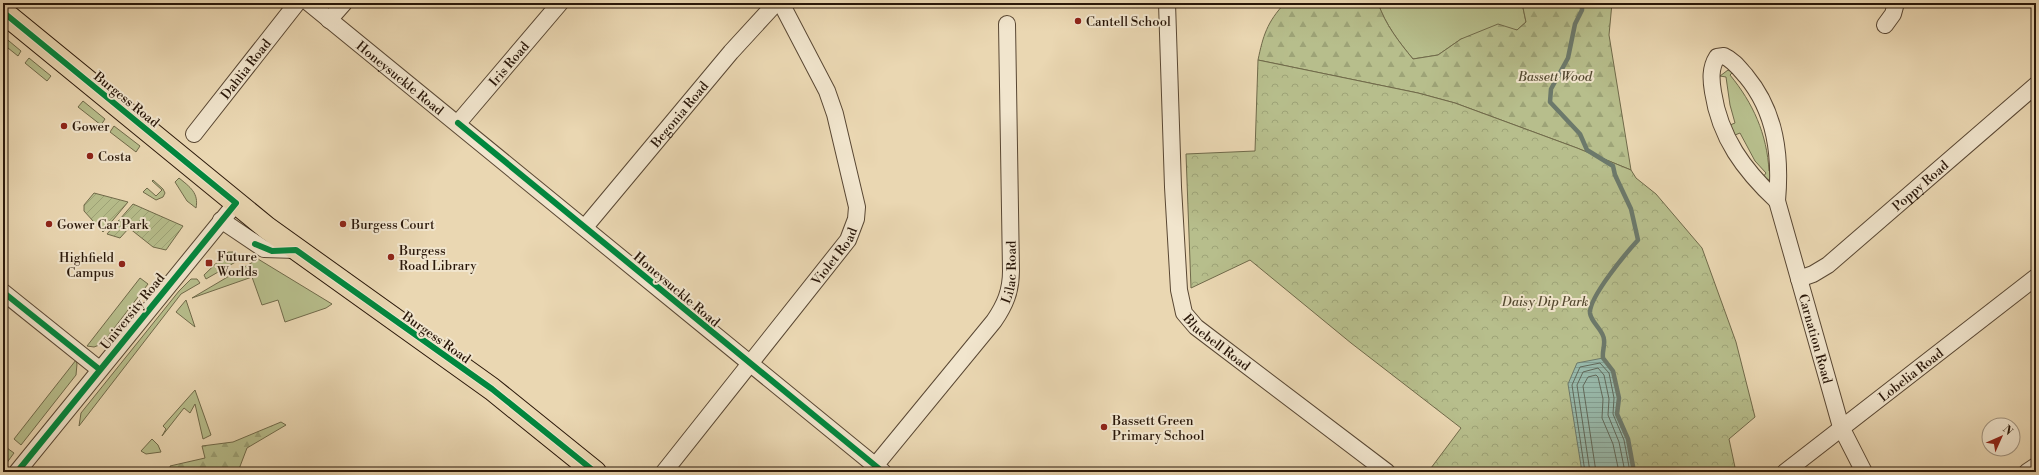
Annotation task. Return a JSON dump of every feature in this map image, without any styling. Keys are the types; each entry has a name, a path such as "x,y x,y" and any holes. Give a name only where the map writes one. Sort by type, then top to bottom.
{"main road":[{"name":"Burgess Road","path":"3,12 236,203 296,250 492,389 594,472"}],"street":[{"name":"Dahlia Road","path":"194,134 297,3"},
{"name":"Honeysuckle Road","path":"309,3 585,227 876,470"},
{"path":"329,20 344,3"},
{"name":"Iris Road","path":"458,123 560,3"},
{"name":"Begonia Road","path":"585,227 731,52 776,3"},
{"name":"Violet Road","path":"664,472 848,240 856,219 857,207 835,114 827,91 782,3"},
{"name":"Bluebell Road","path":"1167,3 1178,282 1184,313 1196,328 1386,472"},
{"path":"1885,25 1893,14 1896,3"},
{"name":"Lilac Road","path":"876,470 994,321 1008,299 1011,286 1011,271 1007,24"},
{"name":"Carnation Road","path":"1777,201 1748,171 1724,133 1715,104 1711,79 1714,62 1717,57 1724,56 1731,59 1751,82 1767,109 1779,152 1780,172 1777,201 1841,427 1864,472"},
{"name":"Poppy Road","path":"1799,279 1813,274 1828,265 2036,85"},
{"name":"University Road","path":"17,472 99,369 236,203"},
{"path":"221,220 264,249 296,250"},
{"name":"Lobelia Road","path":"1785,472 2036,277"},
{"path":"3,292 99,369"},
{"path":"2027,472 2036,466"}],"green space":[{"name":"Bassett Wood","path":"1285,3 1378,3 1388,25 1413,59 1438,55 1461,39 1498,24 1517,30 1526,22 1522,3 1612,3 1609,35 1631,170 1577,148 1455,103 1418,93 1258,60 1270,23"},
{"path":"1378,3 1522,3 1526,22 1517,30 1461,39 1438,55 1413,59 1388,25"},
{"path":"3,36 21,51 18,56 3,44"},
{"path":"29,58 51,76 47,81 25,63"},
{"name":"Daisy Dip Park","path":"1258,60 1418,93 1455,103 1577,148 1631,170 1636,178 1656,194 1702,248 1736,342 1755,417 1729,439 1736,472 1428,472 1461,428 1351,343 1250,260 1191,288 1186,154 1255,151"},
{"path":"1728,70 1733,72 1730,75 1746,97 1762,132 1768,157 1769,171 1775,171 1771,181 1763,177 1766,173 1755,161 1740,133 1735,135 1730,125 1735,123 1730,105 1726,77 1720,76"},
{"path":"83,101 105,119 101,125 78,107"},
{"path":"114,126 140,146 136,152 110,132"},
{"path":"179,178 190,187 195,194 197,203 196,208 187,201 175,182"},
{"path":"153,180 163,189 165,193 163,197 156,200 143,192 147,188 156,196 162,190 152,181"},
{"path":"94,193 128,202 103,232 84,211 84,205"},
{"path":"133,204 183,226 166,250 153,247 129,228 120,238 107,234"},
{"path":"228,252 233,252 239,260 206,279 204,275"},
{"path":"258,259 332,304 326,308 285,322 278,300 262,305 252,277 192,298"},
{"path":"140,278 148,284 102,344 94,347 87,346"},
{"path":"191,279 197,279 200,283 181,294 79,426 81,413 179,291"},
{"path":"186,300 195,327 176,312"},
{"path":"76,360 76,375 21,445 14,439"},
{"path":"195,390 211,435 203,439 195,404 190,413 184,408 162,436 166,429 163,426"},
{"path":"281,422 286,425 247,448 239,469 240,472 171,471 170,466 205,458 202,446 233,442"},
{"path":"152,439 158,445 161,452 146,454 141,451"},
{"path":"7,448 14,453 3,468 3,453"}],"water":[{"path":"1603,358 1613,371 1619,398 1617,414 1628,439 1634,472 1582,472 1568,384 1577,363"}],"waterway":[{"path":"1582,3 1582,10 1575,24 1568,58 1551,89 1550,102 1580,134 1587,150 1613,166 1615,175 1631,209 1638,240 1602,286 1591,306 1590,313 1603,336 1603,358 1613,371 1619,398 1617,414 1628,439 1634,472"}],"cycle path":[{"path":"3,12 236,203 17,472"},
{"path":"458,123 883,472"},
{"path":"255,244 272,251 296,250 492,389 595,472"},
{"path":"3,292 99,369"}],"place":[{"name":"Cantell School","path":"1078,21"},
{"name":"Gower","path":"64,126"},
{"name":"Costa","path":"90,156"},
{"name":"Gower Car Park","path":"49,224"},
{"name":"Burgess Court","path":"343,224"},
{"name":"Burgess Road Library","path":"391,257"},
{"name":"Future Worlds","path":"209,263"},
{"name":"Highfield Campus","path":"122,264"},
{"name":"Bassett Green Primary School","path":"1104,427"}]}
